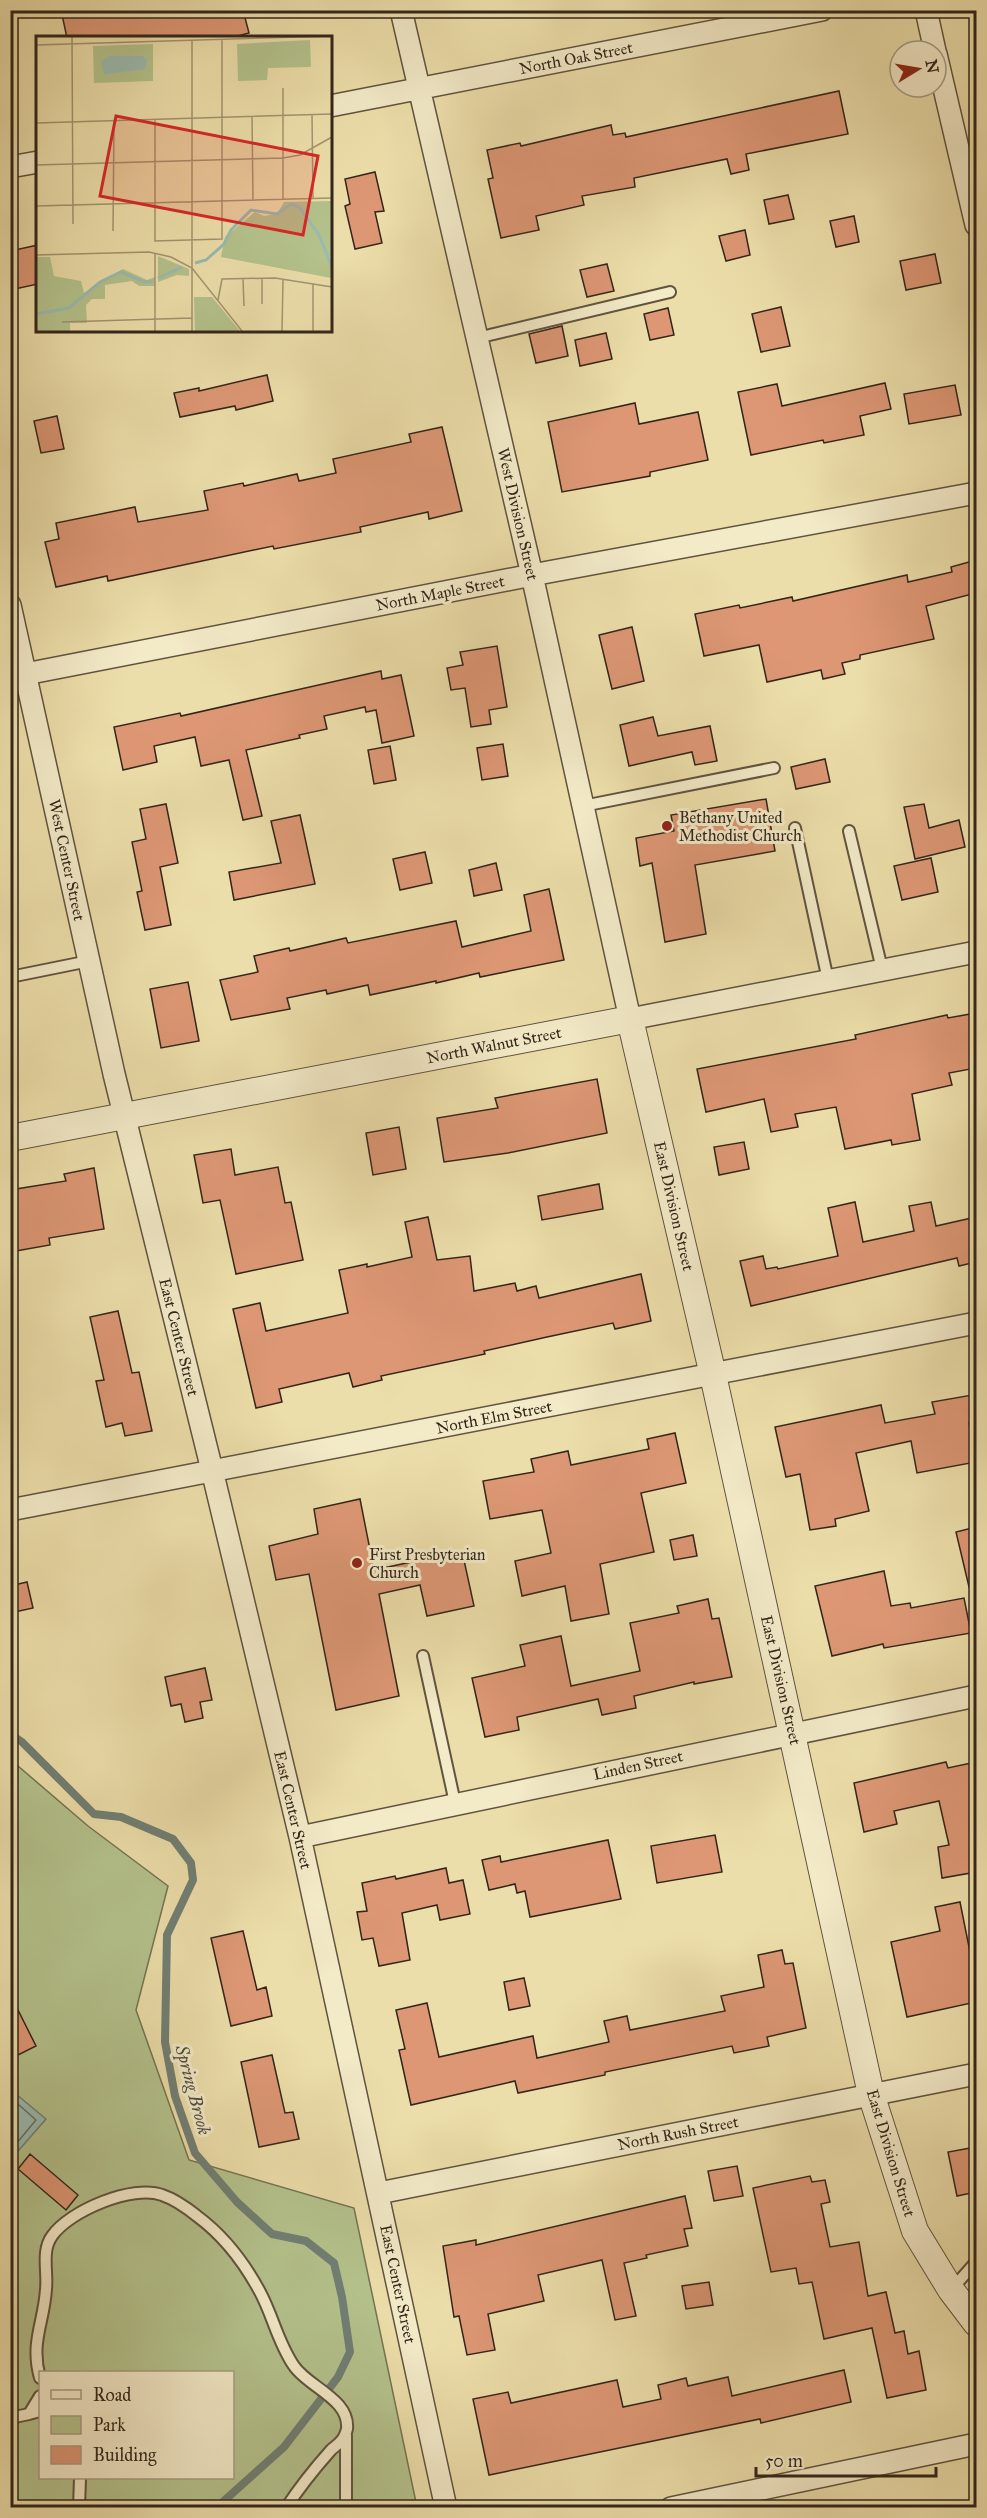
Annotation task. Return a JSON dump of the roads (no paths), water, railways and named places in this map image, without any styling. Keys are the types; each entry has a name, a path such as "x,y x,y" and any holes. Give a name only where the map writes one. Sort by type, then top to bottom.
{"street":[{"name":"West Division Street","path":"401,10 532,575 630,1018"},
{"name":"North Oak Street","path":"332,106 822,10"},
{"path":"926,10 933,39"},
{"path":"947,99 976,225"},
{"path":"10,167 36,162"},
{"name":"North Maple Street","path":"18,676 532,575 976,493"},
{"name":"West Center Street","path":"10,605 18,676 90,961 124,1116"},
{"name":"North Walnut Street","path":"10,1138 976,952"},
{"name":"East Division Street","path":"630,1018 713,1375 872,2094 915,2231 951,2290 976,2323"},
{"name":"East Center Street","path":"124,1116 300,1837 446,2508"},
{"name":"North Elm Street","path":"10,1510 976,1323"},
{"name":"Linden Street","path":"300,1837 976,1696"},
{"name":"North Rush Street","path":"379,2193 976,2074"},
{"path":"671,2508 976,2444"}],"lane":[{"path":"477,338 670,292"},
{"path":"583,806 774,768"},
{"path":"795,828 828,980"},
{"path":"849,831 882,969"},
{"path":"10,977 90,961"},
{"path":"423,1656 455,1803"},
{"path":"39,2374 36,2339 45,2303 46,2250 51,2237 76,2214 112,2198 146,2193 160,2194 195,2215 224,2238 260,2292 284,2351 302,2378 330,2397 343,2411 347,2431 346,2508"},
{"path":"951,2290 976,2262"},
{"path":"10,2418 35,2413"},
{"path":"286,2508 319,2465 342,2441 347,2431"},
{"path":"79,2508 80,2479"}],"water":[{"path":"10,2089 46,2119 12,2158 10,2156"}],"waterway":[{"name":"Spring Brook","path":"10,1734 22,1742 94,1814 121,1817 173,1839 191,1863 193,1880 167,1935 165,2042 175,2096 195,2153 237,2202 272,2234 306,2241 334,2263 342,2297 350,2352 338,2377 284,2447 216,2508"}],"place":[{"name":"Bethany United Methodist Church","path":"667,826"},
{"name":"First Presbyterian Church","path":"357,1563"}]}
